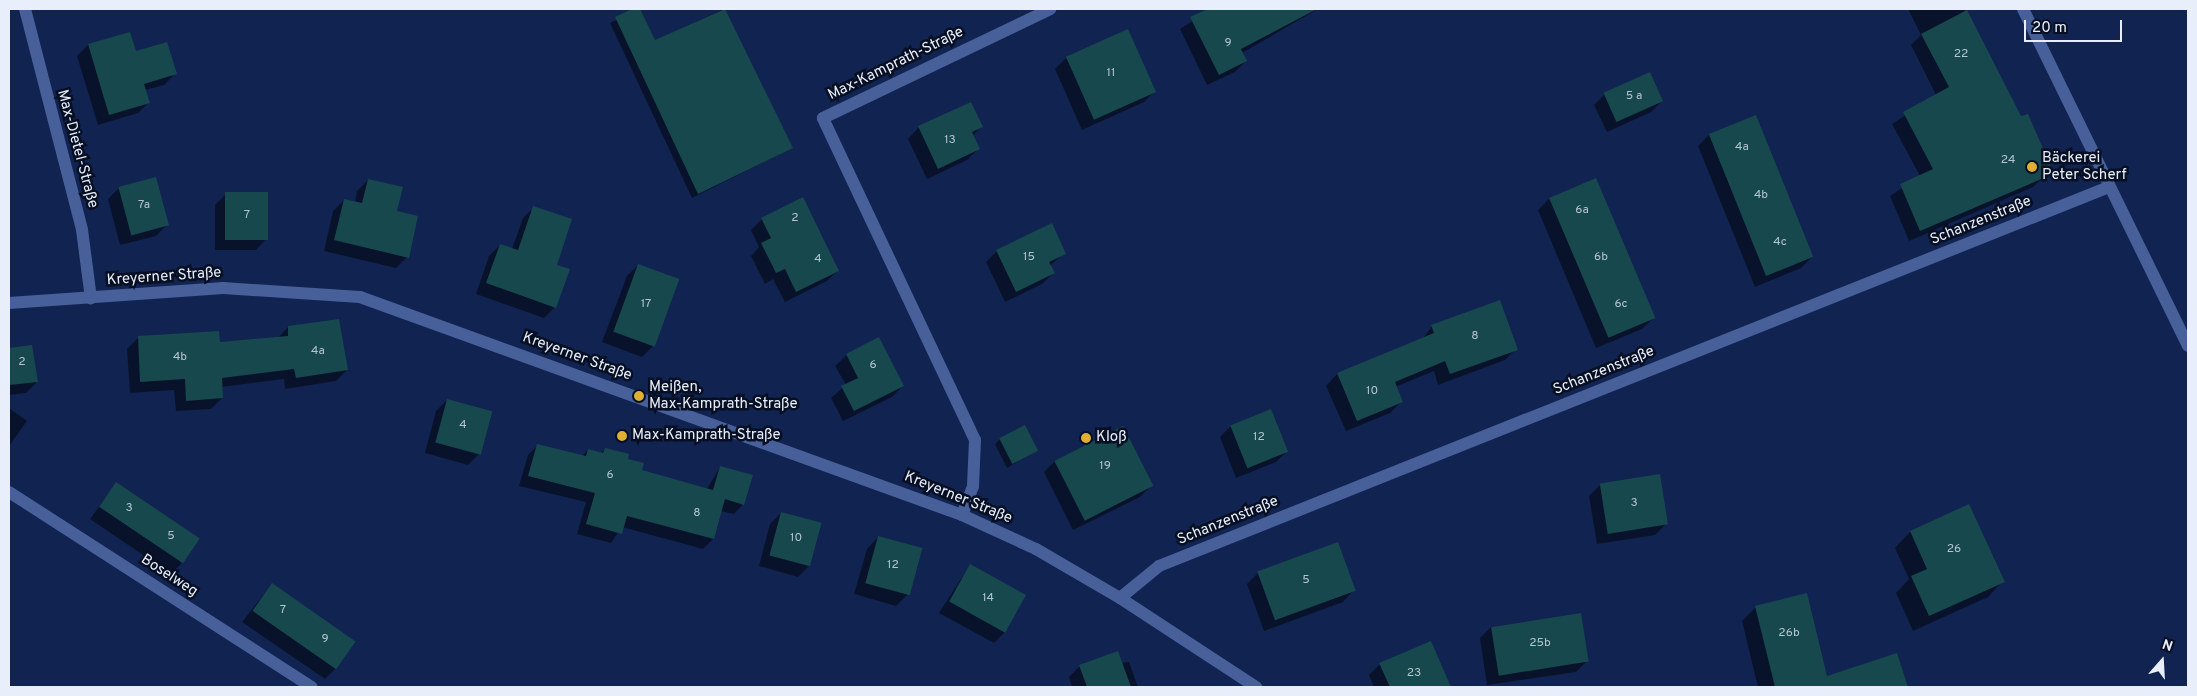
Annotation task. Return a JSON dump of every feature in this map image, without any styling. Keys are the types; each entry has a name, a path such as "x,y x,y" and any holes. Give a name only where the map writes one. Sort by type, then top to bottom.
{"street":[{"name":"Max-Dietel-Straße","path":"25,9 82,230 91,298"},
{"name":"Max-Kamprath-Straße","path":"962,515 974,486 975,440 823,118 1050,9"},
{"path":"2023,9 2188,346"},
{"name":"Schanzenstraße","path":"1120,598 1159,566 2109,187"},
{"name":"Kreyerner Straße","path":"9,303 223,288 360,297 962,515 1036,549 1120,598 1256,687"},
{"name":"Boselweg","path":"9,492 312,687"}],"building":[{"path":"632,9 640,9 655,40 725,9 793,148 698,194 615,17"},
{"path":"1208,9 1317,9 1241,49 1247,61 1219,75 1190,17"},
{"path":"1967,10 2021,116 2028,114 2051,167 2046,177 1920,231 1900,184 1933,169 1903,112 1949,87 1921,34"},
{"path":"1128,29 1156,92 1094,120 1066,57"},
{"path":"130,32 136,51 167,42 177,74 144,84 150,103 109,115 88,44"},
{"path":"1650,72 1663,101 1616,122 1603,93"},
{"path":"971,102 983,127 972,132 980,149 938,169 918,126"},
{"path":"1756,115 1813,257 1766,276 1709,134"},
{"path":"156,177 169,225 131,235 118,187"},
{"path":"1596,178 1655,318 1608,338 1549,198"},
{"path":"368,179 403,187 397,211 418,216 409,258 334,240 344,199 362,203"},
{"path":"225,192 268,192 268,240 225,240"},
{"path":"803,197 839,271 796,292 785,269 776,273 761,243 771,238 761,218"},
{"path":"533,206 572,219 557,265 570,269 556,308 486,283 500,244 518,250"},
{"path":"1052,223 1066,254 1049,262 1055,273 1016,292 996,250"},
{"path":"638,264 679,279 655,347 613,332"},
{"path":"1500,300 1518,350 1450,374 1445,361 1395,382 1403,402 1357,421 1337,373 1434,333 1431,325"},
{"path":"339,319 348,370 296,378 294,369 222,378 223,398 186,401 185,379 140,382 138,336 219,331 220,342 288,336 288,326"},
{"path":"879,337 904,386 854,411 841,386 858,378 846,354"},
{"path":"32,345 38,382 9,385 9,348"},
{"path":"447,399 492,411 481,455 435,442"},
{"path":"1271,409 1288,452 1247,468 1230,425"},
{"path":"1025,425 1038,451 1012,464 999,438"},
{"path":"1123,426 1153,486 1085,521 1054,461"},
{"path":"537,444 586,456 588,449 603,453 605,448 629,454 628,459 644,463 642,470 713,490 720,466 753,475 744,505 725,499 714,539 627,516 622,534 586,524 595,493 528,476"},
{"path":"1660,474 1668,524 1608,534 1600,484"},
{"path":"116,482 200,538 183,563 99,507"},
{"path":"1969,504 2005,582 1929,616 1911,576 1927,569 1910,531"},
{"path":"781,512 822,523 810,566 769,555"},
{"path":"878,536 922,548 910,595 865,583"},
{"path":"1338,542 1356,591 1275,620 1257,571"},
{"path":"970,564 1026,595 1005,633 949,602"},
{"path":"272,583 356,642 336,669 252,611"},
{"path":"1807,593 1827,676 1897,653 1908,687 1775,687 1755,606"},
{"path":"1581,613 1589,661 1499,676 1491,627"},
{"path":"1431,641 1451,687 1390,687 1379,663"},
{"path":"1118,651 1131,687 1087,687 1079,665"}],"place":[{"name":"Bäckerei Peter Scherf","path":"2032,167"},
{"name":"Meißen, Max-Kamprath-Straße","path":"639,396"},
{"name":"Max-Kamprath-Straße","path":"622,436"},
{"name":"Kloß","path":"1086,438"}]}
